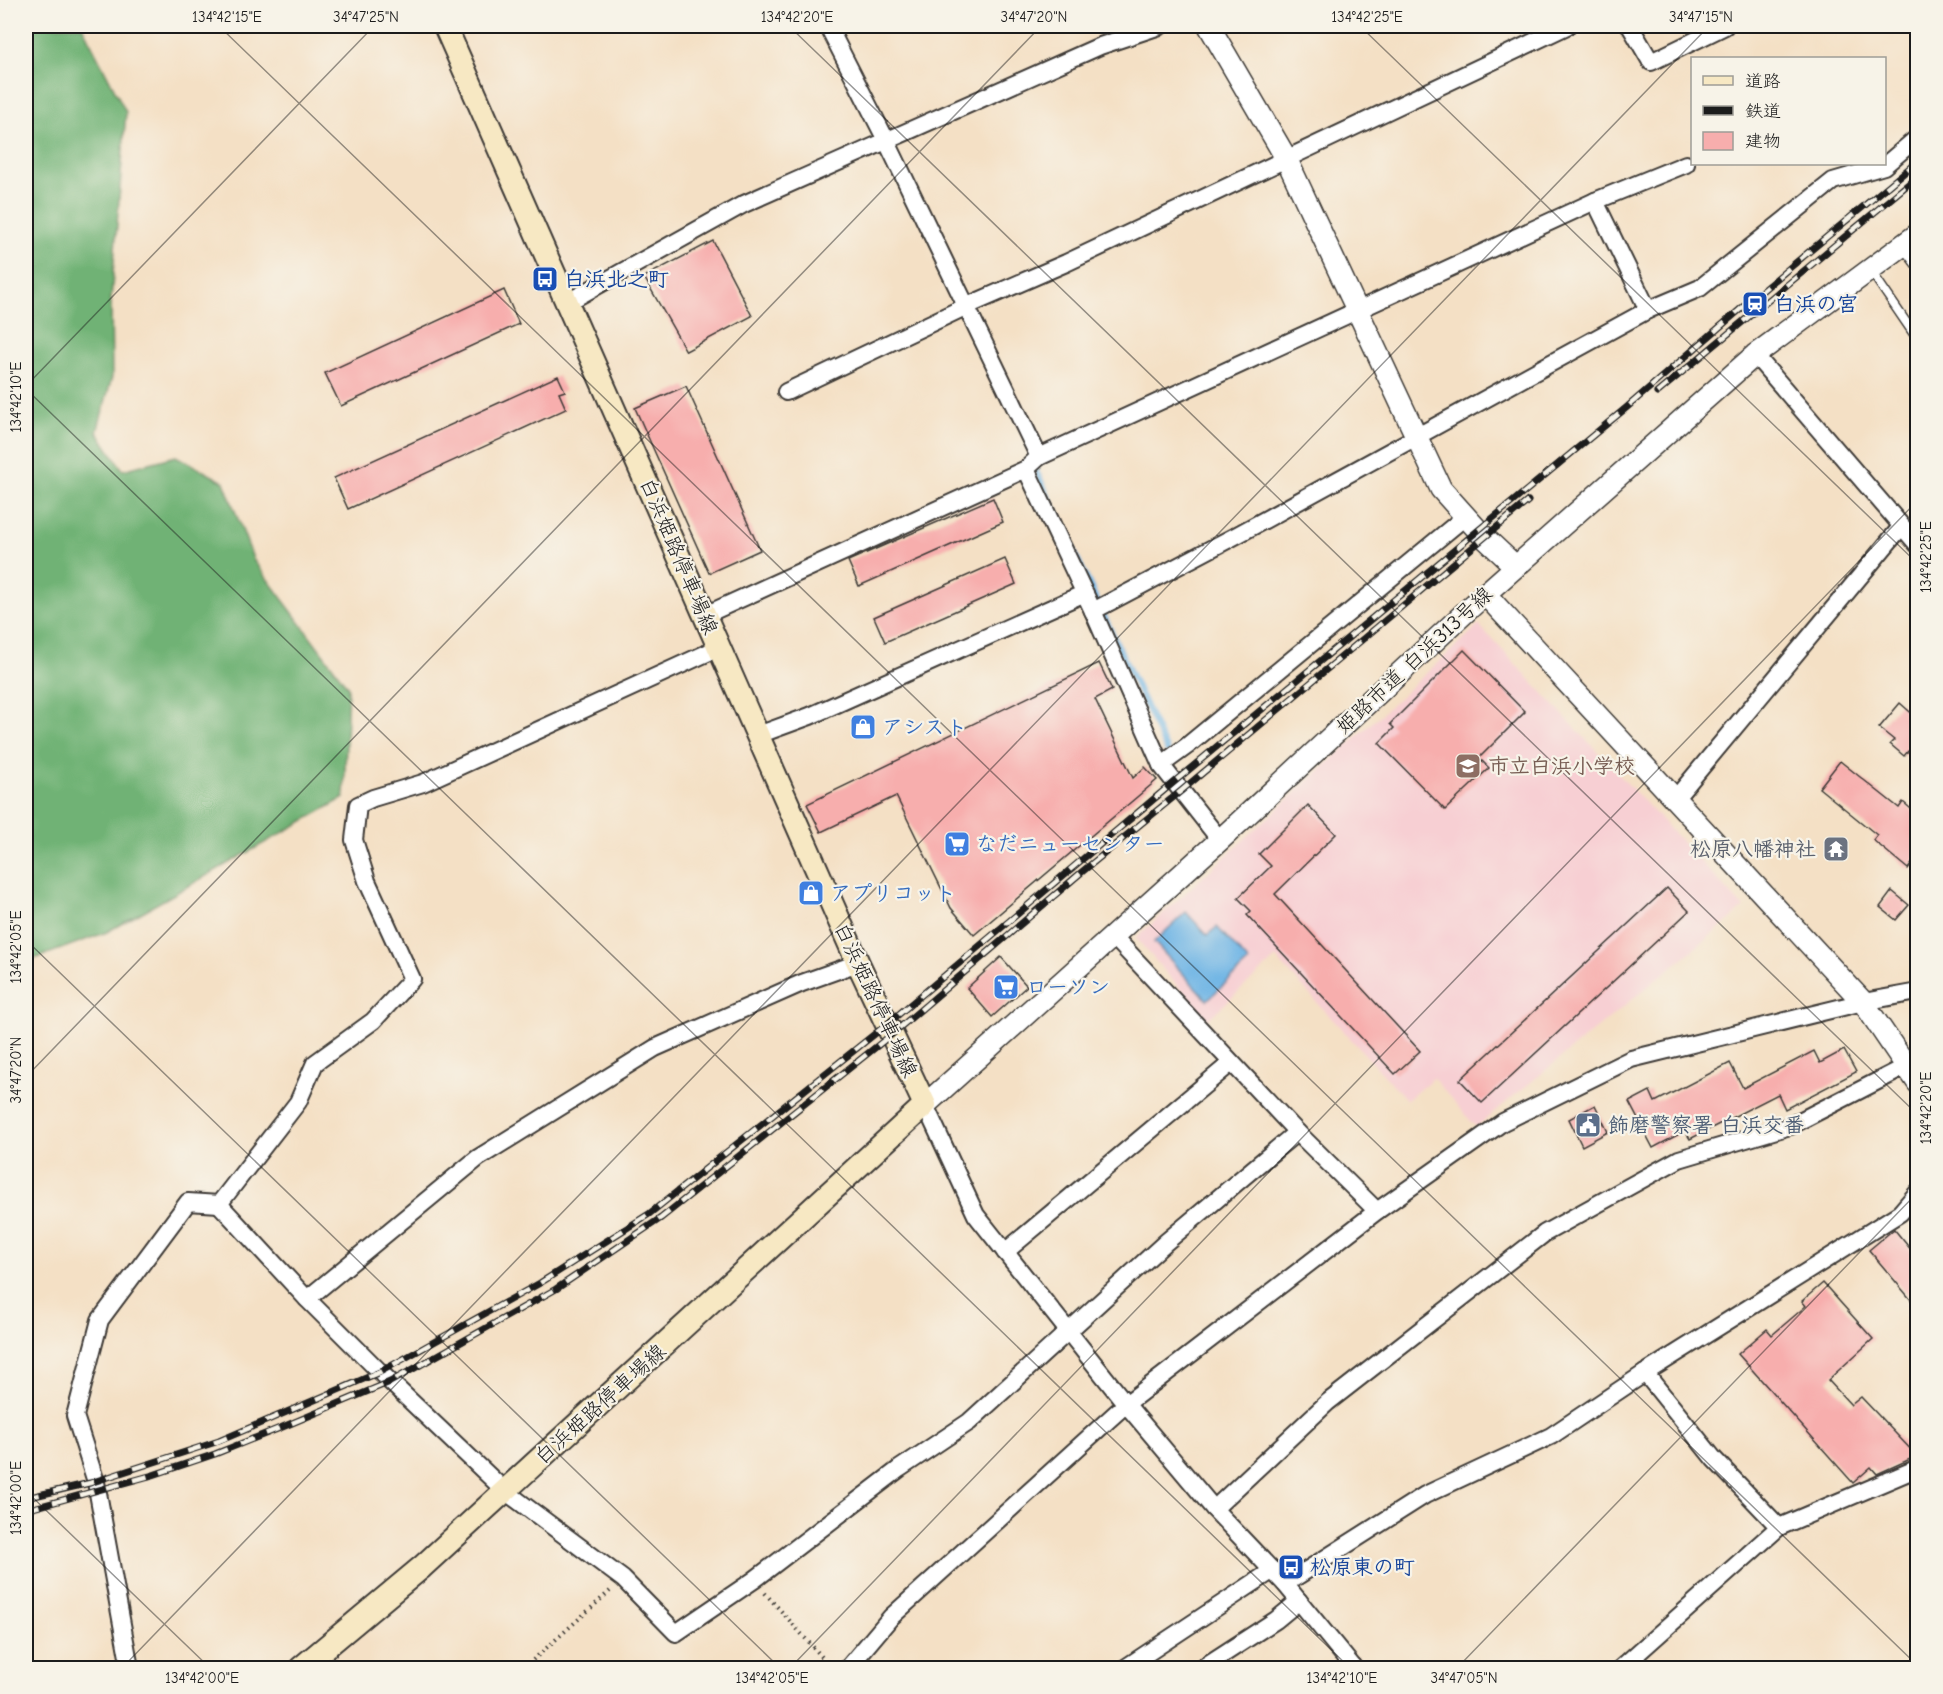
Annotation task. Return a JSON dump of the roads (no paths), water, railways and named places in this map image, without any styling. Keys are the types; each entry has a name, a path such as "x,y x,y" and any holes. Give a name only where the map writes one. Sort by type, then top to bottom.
{"main road":[{"name":"白浜姫路停車場線","path":"301,1668 422,1567 925,1106 858,963 718,648 445,26"}],"street":[{"path":"828,26 1040,457"},
{"path":"568,303 744,204 1100,46 1160,26"},
{"path":"1209,26 1286,158 1441,489 1485,538 1515,566"},
{"path":"786,392 967,306 1066,263 1567,26"},
{"path":"1630,26 1651,62 1725,26"},
{"path":"1886,164 1917,137"},
{"path":"705,615 1026,469 1040,457 1595,201 1686,164"},
{"path":"1093,611 1416,438 1648,310 1700,288 1833,181 1885,165"},
{"path":"1595,201 1648,310"},
{"name":"姫路市道 白浜313号線","path":"925,1106 1220,840 1515,566 1755,355 1910,240"},
{"path":"1755,355 1917,545"},
{"path":"1026,469 1093,611 1161,765 1220,840"},
{"path":"1161,765 1466,516"},
{"path":"1675,799 1901,528"},
{"path":"758,735 810,716 1084,593"},
{"path":"1214,1509 1328,1402 1545,1233 1679,1159 1790,1126 1911,1075 1863,1002 1485,594"},
{"path":"219,1204 298,1102 315,1063 373,1021 412,979 367,881 354,840 358,805 373,798 423,783 718,648"},
{"path":"1114,937 1297,1132 1377,1211"},
{"path":"306,1299 478,1158 655,1048 802,983 858,963"},
{"path":"845,1668 891,1617 1126,1404 1377,1211 1503,1122 1631,1059 1863,1002 1917,992"},
{"path":"1005,1252 1231,1063"},
{"path":"925,1106 976,1215 1126,1404 1214,1509 1273,1570 1354,1668"},
{"path":"130,1668 96,1482 75,1416 100,1320 188,1202 219,1204 306,1299 505,1491 624,1579 676,1633 754,1580 899,1469 969,1422 1166,1242 1297,1132"},
{"path":"1285,1584 1425,1495 1551,1436 1645,1372 1900,1213 1917,1192"},
{"path":"1645,1372 1714,1459 1779,1527"},
{"path":"1621,1668 1779,1527 1917,1468"},
{"path":"1125,1668 1273,1570"},
{"path":"1202,1668 1276,1620 1299,1601"}],"lane":[{"path":"1910,240 1917,267"},
{"path":"1870,269 1891,303 1917,336"}],"water":[{"path":"1186,912 1207,935 1217,927 1249,962 1207,1000 1154,942"}],"waterway":[{"path":"1033,464 1167,751"},
{"path":"1193,790 1211,816"}],"railway":[{"path":"26,1498 90,1483 219,1441 380,1372 540,1283 649,1214 886,1025 1174,782 1626,408 1918,161"},
{"path":"1657,393 1918,176"},
{"path":"26,1510 153,1475 215,1454 285,1426 390,1382 556,1289 661,1218 891,1035 1083,871 1528,501"}],"place":[{"name":"白浜北之町","path":"545,279"},
{"name":"白浜の宮","path":"1755,304"},
{"name":"アシスト","path":"863,727"},
{"name":"市立白浜小学校","path":"1468,766"},
{"name":"なだニューセンター","path":"957,844"},
{"name":"松原八幡神社","path":"1836,849"},
{"name":"アプリコット","path":"811,893"},
{"name":"ローソン","path":"1006,987"},
{"name":"飾磨警察署 白浜交番","path":"1588,1125"},
{"name":"松原東の町","path":"1291,1567"}]}
